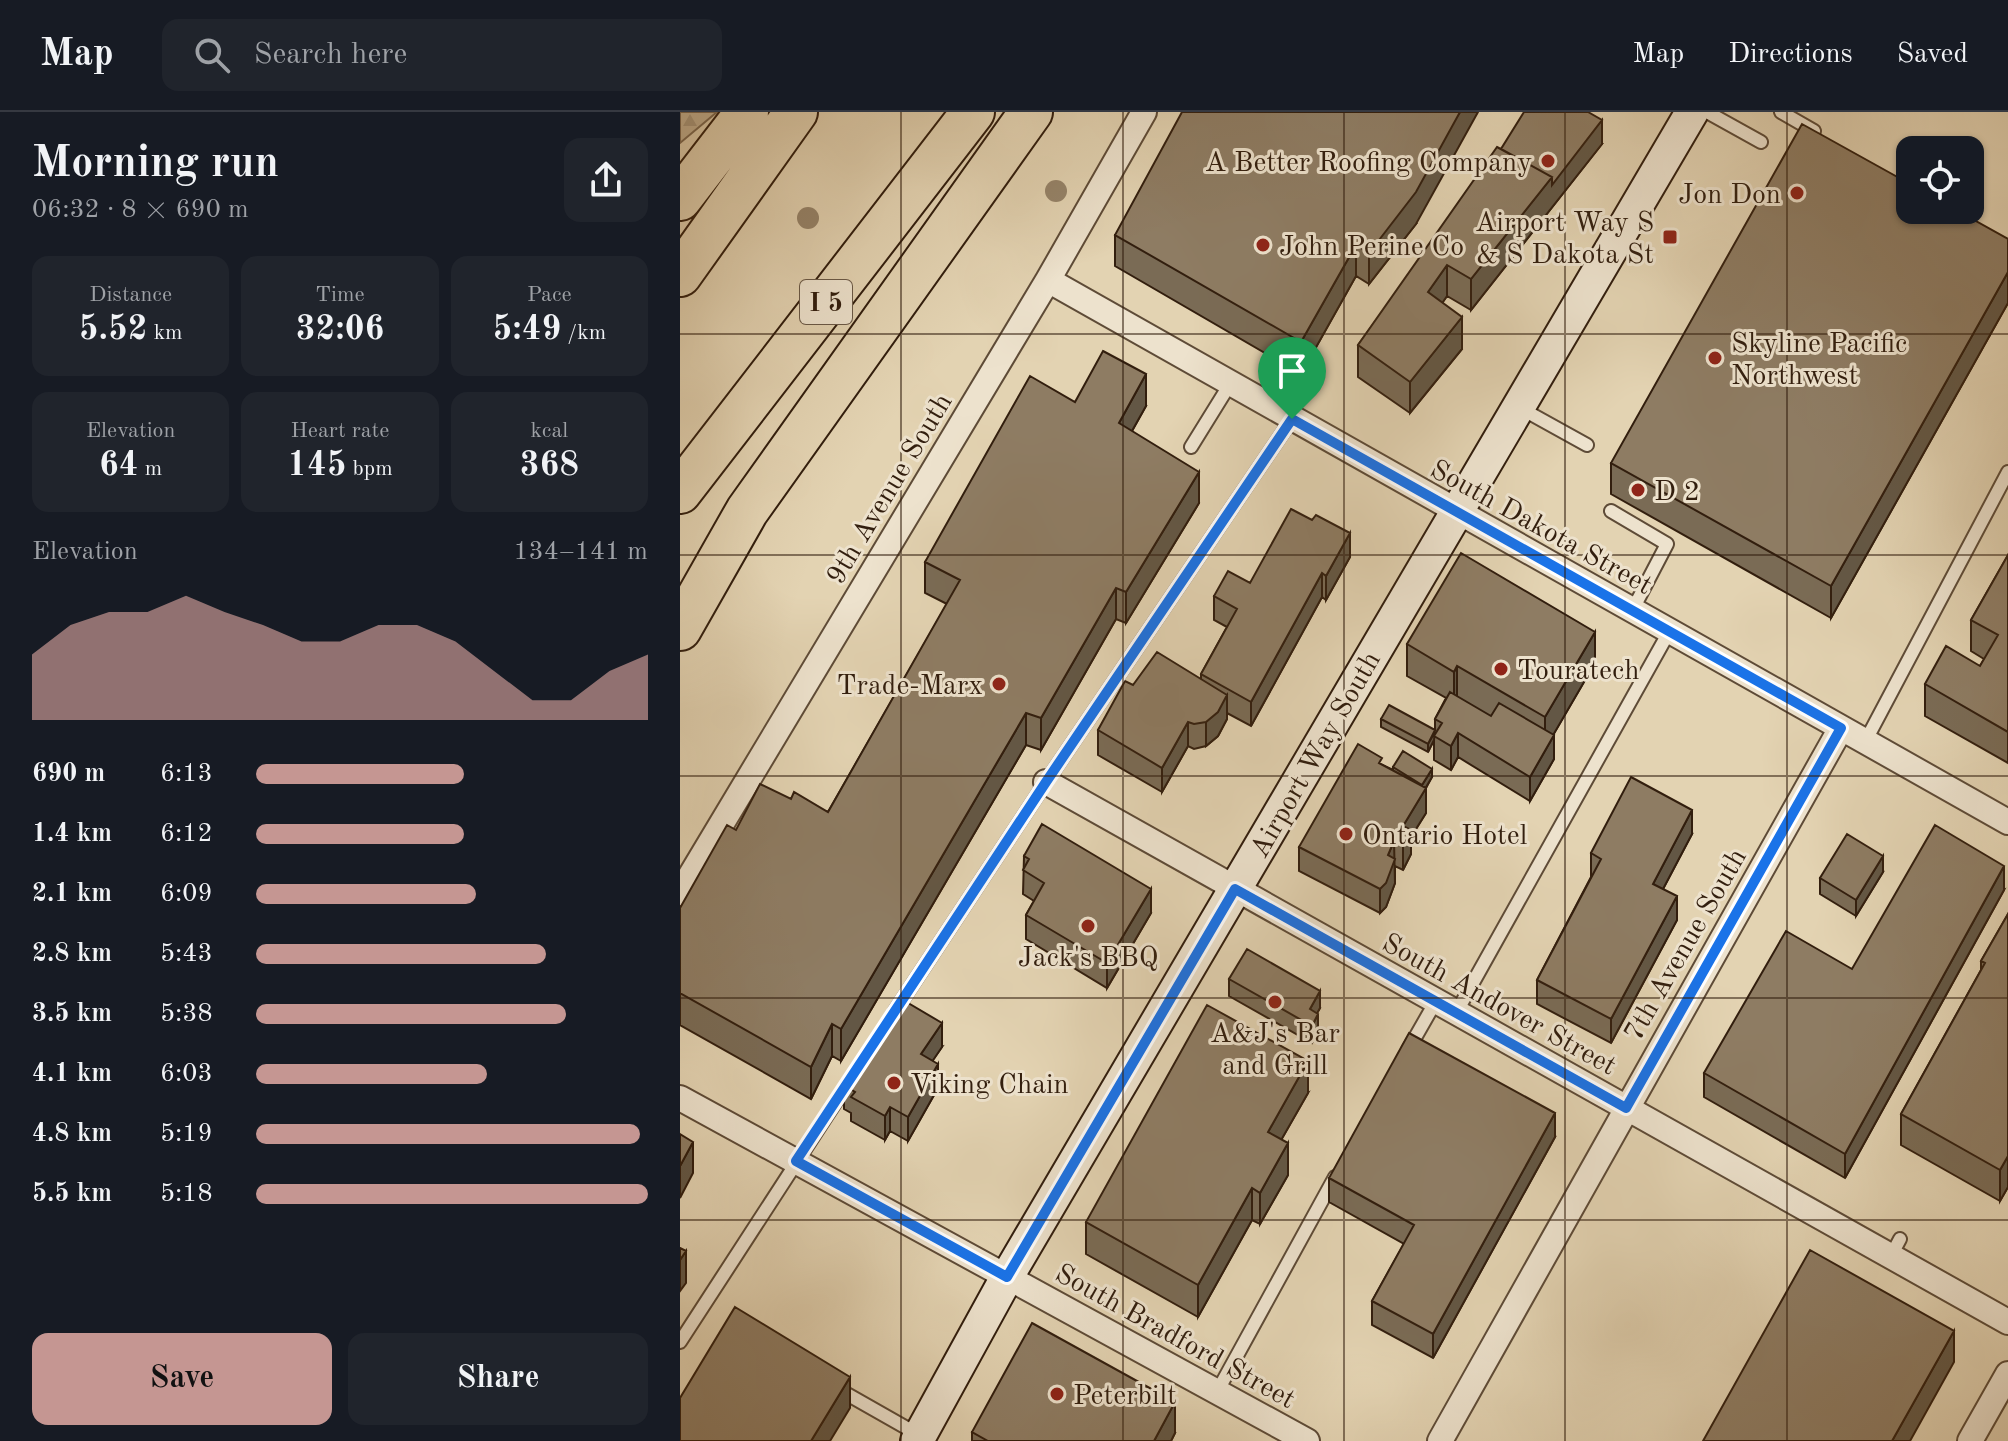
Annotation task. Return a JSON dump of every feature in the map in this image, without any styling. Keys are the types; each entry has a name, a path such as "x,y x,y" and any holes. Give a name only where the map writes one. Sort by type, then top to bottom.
{"highway":[{"path":"680,199 747,112"},
{"path":"680,275 796,112"},
{"name":"I 5","path":"680,492 973,112"},
{"path":"680,629 747,511 1031,112"}],"main road":[{"name":"Airport Way South","path":"919,1438 1007,1277 1692,112"}],"street":[{"name":"9th Avenue South","path":"680,893 1048,280 1144,112"},
{"name":"South Dakota Street","path":"1048,280 2008,822"},
{"name":"7th Avenue South","path":"1440,1441 1841,728"},
{"name":"South Andover Street","path":"1046,782 1626,1108 1896,1247 2008,1322"},
{"name":"South Bradford Street","path":"680,1098 1307,1441"},
{"path":"1970,1441 2008,1374"}],"lane":[{"path":"1707,112 1761,142"},
{"path":"1781,112 1820,134"},
{"path":"1191,447 1230,384"},
{"path":"1518,407 1587,445"},
{"path":"885,1026 1292,419"},
{"path":"1865,742 2008,472"},
{"path":"1611,511 1667,544 1632,611"},
{"path":"1399,1066 1446,1007 1669,632"},
{"path":"680,1342 863,1061"},
{"path":"1217,1392 1342,1165"},
{"path":"820,1380 919,1438"}],"green space":[{"path":"680,112 717,112 680,143"}],"building":[{"name":"John Perine Co","path":"1182,112 1460,112 1416,192 1369,253 1356,245 1301,342 1115,235"},
{"path":"1524,112 1588,112 1602,120 1552,185 1552,177 1501,149"},
{"path":"1802,124 1896,176 1896,224 1981,224 2008,239 2008,272 1831,586 1611,463"},
{"path":"1497,147 1552,177 1471,279 1447,265 1428,292 1462,317 1410,382 1358,345"},
{"name":"Trade-Marx","path":"1103,351 1146,374 1119,423 1199,472 1126,592 1116,588 1041,718 1026,713 841,1029 832,1024 811,1067 680,993 680,908 727,825 736,830 760,784 791,799 794,792 828,812 960,580 925,562 1030,376 1075,402"},
{"path":"1291,509 1312,520 1316,515 1350,533 1326,576 1322,573 1251,702 1201,674 1237,609 1214,596 1228,571 1250,583"},
{"name":"Touratech","path":"1461,553 1595,632 1545,717 1457,666 1454,672 1407,644"},
{"path":"2008,555 2008,732 1925,684 1946,646 1980,666 1998,635 1971,620"},
{"path":"1157,652 1227,695 1218,712 1206,722 1188,722 1162,768 1098,730 1125,681 1133,685"},
{"path":"1450,692 1491,716 1499,703 1554,735 1530,777 1458,733 1451,746 1434,736 1442,723 1435,719"},
{"path":"1389,705 1435,730 1428,744 1381,719"},
{"path":"1358,744 1382,758 1379,763 1426,788 1403,826 1411,830 1403,846 1394,841 1388,855 1395,859 1386,883 1380,889 1299,847"},
{"path":"1403,751 1432,769 1422,785 1393,767"},
{"path":"1631,777 1692,810 1653,884 1677,896 1611,1019 1537,980 1601,859 1591,853"},
{"name":"Jack's BBQ","path":"1042,824 1151,889 1107,963 1026,915 1044,883 1023,870 1029,859 1024,856"},
{"path":"1935,825 2004,866 1845,1154 1704,1073 1786,931 1852,969"},
{"path":"1847,834 1883,856 1856,900 1820,878"},
{"path":"2008,914 2008,1156 2000,1170 1901,1114 1985,963 1981,961"},
{"path":"1247,949 1320,991 1310,1009 1318,1014 1312,1026 1229,979"},
{"name":"Viking Chain","path":"898,997 942,1023 921,1054 938,1064 908,1117 890,1107 885,1116 851,1097 855,1092 844,1085 866,1044"},
{"path":"1207,1005 1308,1061 1268,1132 1288,1143 1260,1193 1252,1188 1198,1285 1086,1222"},
{"path":"1409,1033 1555,1113 1433,1334 1372,1301 1414,1225 1329,1178"},
{"path":"680,1134 693,1142 680,1166"},
{"path":"1810,1250 1954,1331 1892,1441 1703,1441"},
{"path":"735,1307 850,1377 811,1441 680,1441 680,1398"},
{"path":"1032,1323 1175,1402 1154,1441 988,1441 972,1432"}],"place":[{"name":"A Better Roofing Company","path":"1548,161"},
{"name":"Jon Don","path":"1797,193"},
{"name":"Airport Way S & S Dakota St","path":"1670,237"},
{"name":"John Perine Co","path":"1263,245"},
{"name":"Skyline Pacific Northwest","path":"1715,358"},
{"name":"D 2","path":"1638,490"},
{"name":"Touratech","path":"1501,669"},
{"name":"Trade-Marx","path":"999,684"},
{"name":"Ontario Hotel","path":"1346,834"},
{"name":"Jack's BBQ","path":"1088,926"},
{"name":"A&J's Bar and Grill","path":"1275,1002"},
{"name":"Viking Chain","path":"894,1083"},
{"name":"Peterbilt","path":"1057,1394"}],"route":[{"path":"1292,419 1841,728 1626,1108 1235,889 1007,1277 796,1161 1046,782 1292,419"}]}
